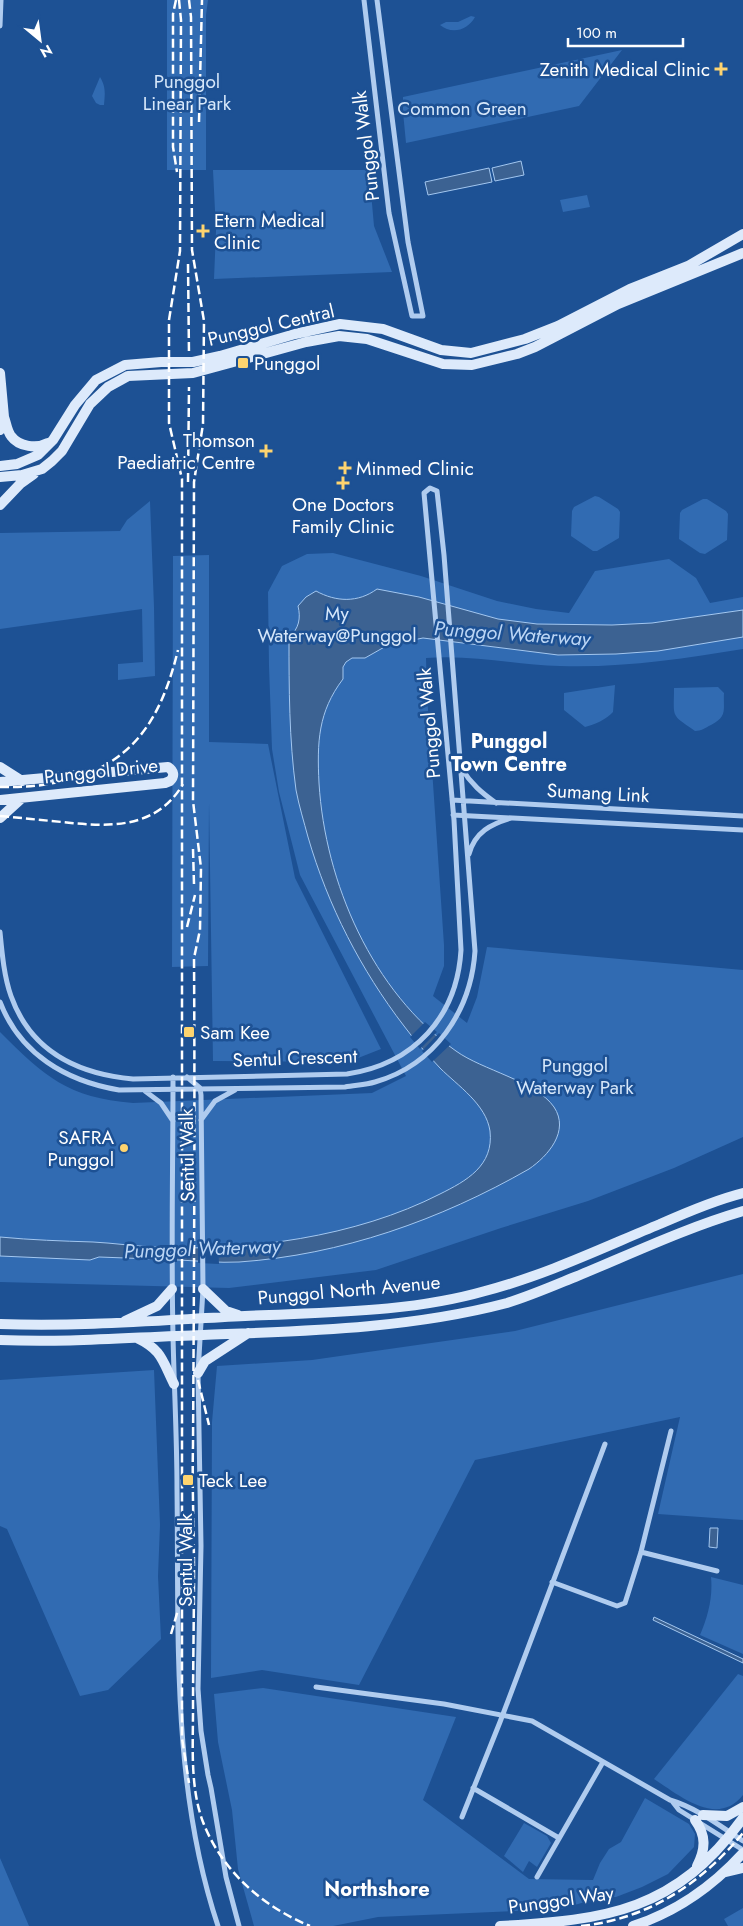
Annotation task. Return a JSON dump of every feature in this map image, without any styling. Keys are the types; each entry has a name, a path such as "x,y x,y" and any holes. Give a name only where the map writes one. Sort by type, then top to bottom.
{"main road":[{"name":"Punggol Central","path":"0,466 17,464 38,455 54,440 76,405 96,380 125,365 193,362 295,334 340,324 382,329 441,350 470,353 525,339 558,326 630,289 688,266 743,234"},
{"name":"Punggol Central","path":"0,477 22,475 42,469 62,451 90,404 108,387 128,376 193,373 306,342 339,336 367,339 443,364 472,365 517,354 535,347 618,304 743,253"},
{"path":"0,373 1,405 11,436 25,445 43,446 54,440"},
{"path":"0,430 4,417"},
{"path":"0,505 20,484 42,469"},
{"path":"0,767 22,781"},
{"name":"Punggol Drive","path":"0,782 168,767 173,772 170,781 165,783 0,800"},
{"path":"0,818 23,798"},
{"name":"Punggol North Avenue","path":"0,1324 48,1326 119,1324 344,1312 422,1304 482,1292 555,1268 700,1207 743,1193"},
{"name":"Punggol North Avenue","path":"0,1340 48,1342 249,1333 424,1321 459,1315 509,1302 542,1290 681,1232 743,1211"},
{"path":"119,1324 157,1306 172,1289"},
{"path":"203,1289 226,1310 242,1316"},
{"path":"198,1373 205,1361 249,1333"},
{"path":"136,1338 151,1345 158,1352 174,1384"},
{"path":"694,1872 701,1858 704,1840 699,1817 728,1816 743,1808"},
{"name":"Punggol Way","path":"500,1926 581,1919 642,1904 665,1892 694,1872 729,1836 743,1818"},
{"path":"633,1926 676,1909 724,1872 743,1852"},
{"path":"724,1872 743,1868"}],"street":[{"path":"0,26 1,0"},
{"name":"Punggol Walk","path":"364,0 389,212 412,316 423,316 408,242 377,0"},
{"name":"Punggol Walk","path":"452,800 441,696 424,493 430,488 437,491 444,555 463,801"},
{"path":"461,766 470,781 484,794 498,803"},
{"name":"Sumang Link","path":"452,800 743,816"},
{"name":"Sentul Crescent","path":"0,932 10,995 19,1014 39,1040 52,1052 70,1064 99,1075 133,1079 347,1074 373,1069 386,1064 415,1046 428,1034 447,1006 455,990 460,967 461,950 452,800"},
{"name":"Sentul Crescent","path":"0,1002 13,1029 25,1044 75,1079 94,1086 119,1090 345,1087 374,1082 404,1069 426,1054 439,1042 460,1013 468,994 475,951 463,801"},
{"name":"Sumang Link","path":"453,814 743,830"},
{"path":"468,860 471,847 482,831 490,825 514,817"},
{"name":"Sentul Walk","path":"186,1077 200,1088 201,1120 203,1289 198,1373 201,1546 198,1689 201,1731 226,1877 239,1926"},
{"name":"Sentul Walk","path":"173,1078 172,1320 177,1437 180,1693 186,1784 202,1869 218,1926"},
{"path":"201,1120 215,1101 236,1089"},
{"path":"145,1090 162,1103 173,1121"},
{"path":"552,1582 617,1606 625,1603 641,1552 671,1431"},
{"path":"462,1817 503,1715 605,1444"},
{"path":"641,1552 717,1571"},
{"path":"316,1688 444,1704 532,1721 670,1800 682,1804 729,1836 743,1841"},
{"path":"536,1877 603,1762"},
{"path":"473,1788 559,1838"},
{"path":"670,1800 680,1810 699,1817 729,1836 743,1852"}],"green space":[{"name":"Punggol Linear Park","path":"167,0 208,0 206,15 206,170 167,170"},
{"path":"471,16 475,17 468,25 459,30 450,30 440,25 446,22 458,22"},
{"name":"Common Green","path":"622,50 579,106 406,143 403,97"},
{"path":"100,77 105,90 104,105 96,103 92,96"},
{"path":"213,170 369,170 374,226 392,272 214,279 216,231"},
{"path":"587,195 590,207 563,212 560,200"},
{"path":"595,496 620,512 619,538 597,551 593,551 571,536 572,511 574,507"},
{"path":"703,499 707,499 728,514 727,540 705,554 700,553 679,539 680,513 682,510"},
{"path":"150,501 155,676 118,680 118,664 143,662 142,609 0,629 0,533 120,531 127,520"},
{"name":"Punggol Waterway Park","path":"333,553 421,576 497,601 569,613 595,571 669,559 696,578 710,603 743,597 743,649 652,662 606,666 543,665 459,657 426,658 444,945 444,966 433,996 467,1023 477,997 487,947 743,970 743,1137 674,1168 588,1201 376,1270 229,1288 0,1282 0,1032 30,1061 59,1082 91,1096 133,1103 372,1093 406,1076 300,875 279,792 272,749 268,592 282,566 307,554"},
{"path":"209,555 209,742 268,744 295,878 381,1049 348,1062 213,1061 209,802 208,966 172,967 173,556"},
{"path":"615,685 613,712 592,725 585,727 564,710 564,693"},
{"path":"718,687 724,693 724,712 720,719 703,729 695,731 677,718 674,710 674,688"},
{"path":"743,1274 743,1520 658,1514 680,1417 475,1460 359,1685 262,1670 211,1678 212,1422 217,1366 312,1360 515,1331"},
{"path":"154,1370 160,1525 158,1576 161,1639 108,1690 80,1696 7,1529 0,1526 0,1380"},
{"path":"711,1577 743,1585 743,1654 700,1635 709,1606"},
{"path":"738,1674 743,1676 743,1795 733,1804 722,1809 710,1809 686,1800 654,1779"},
{"path":"263,1688 456,1717 423,1800 529,1879 593,1880 600,1863 609,1849 621,1842 645,1798 689,1824 695,1834 694,1847 668,1874 642,1887 616,1897 602,1897 561,1909 378,1917 333,1926 254,1926 238,1869 232,1810 218,1742 214,1694"},
{"path":"524,1823 547,1836 551,1843 537,1867 529,1861 523,1872 504,1856"},
{"path":"0,1858 29,1926 0,1926"},
{"path":"743,1908 743,1926 728,1926 724,1919"}],"water":[{"path":"521,161 524,175 495,181 492,168"},
{"path":"489,168 492,182 428,195 425,182"},
{"name":"Punggol Waterway","path":"377,589 419,597 498,619 537,624 612,625 652,623 743,610 743,637 658,651 558,655 423,638 388,645 365,658 352,658 346,662 343,667 343,679 328,703 321,728 318,754 323,821 331,858 343,896 358,932 377,966 400,998 426,1027 467,1058 522,1083 546,1098 554,1107 560,1125 555,1142 543,1157 529,1169 460,1204 389,1232 315,1252 239,1262 99,1257 90,1260 0,1256 0,1237 189,1248 263,1244 337,1231 407,1209 440,1194 468,1178 483,1163 488,1154 490,1131 483,1112 413,1037 388,1005 360,960 325,888 308,837 296,790 289,694 289,637 298,623 298,606 306,597 316,591 339,599 355,599 370,594"},
{"path":"710,1528 718,1528 717,1548 709,1547"},
{"path":"654,1617 743,1659 743,1663 653,1620"}],"pier":[{"path":"425,1022 437,1032 420,1049 410,1037"},
{"path":"439,1033 451,1044 432,1062 422,1051"},
{"path":"198,1244 218,1244 219,1264 198,1263"},
{"path":"160,1245 177,1245 177,1262 160,1262"}],"railway":[{"path":"176,0 173,14 173,147 177,172"},
{"path":"179,0 181,20 180,251 169,320 169,423 182,479 182,1738 189,1783"},
{"path":"189,0 191,17 192,250 204,321 203,424 194,482 193,801 201,868 200,930 194,958 193,1767 196,1795 203,1822 221,1856 246,1885 260,1897 292,1918 310,1926"},
{"path":"199,122 202,0"},
{"path":"188,264 189,355"},
{"path":"188,482 189,387"},
{"path":"0,787 37,786 71,779 96,770 117,758 149,724 161,702 178,650"},
{"path":"0,816 97,825 130,822 145,818 159,810 172,799 183,784"},
{"path":"193,849 194,884"},
{"path":"187,927 195,895"},
{"path":"198,1380 209,1425"},
{"path":"171,1634 178,1610"},
{"path":"581,1926 629,1916 671,1896 709,1868 743,1833"}],"place":[{"name":"Zenith Medical Clinic","path":"721,69"},
{"name":"Etern Medical Clinic","path":"203,231"},
{"name":"Punggol","path":"243,363"},
{"name":"Thomson Paediatric Centre","path":"266,451"},
{"name":"Minmed Clinic","path":"345,468"},
{"name":"One Doctors Family Clinic","path":"343,483"},
{"name":"Sam Kee","path":"189,1032"},
{"name":"SAFRA Punggol","path":"124,1148"},
{"name":"Teck Lee","path":"188,1480"}],"district":[{"name":"Punggol Town Centre","path":"509,752"},
{"name":"Northshore","path":"377,1889"}],"park label":[{"name":"My Waterway@Punggol","path":"337,624"}]}
